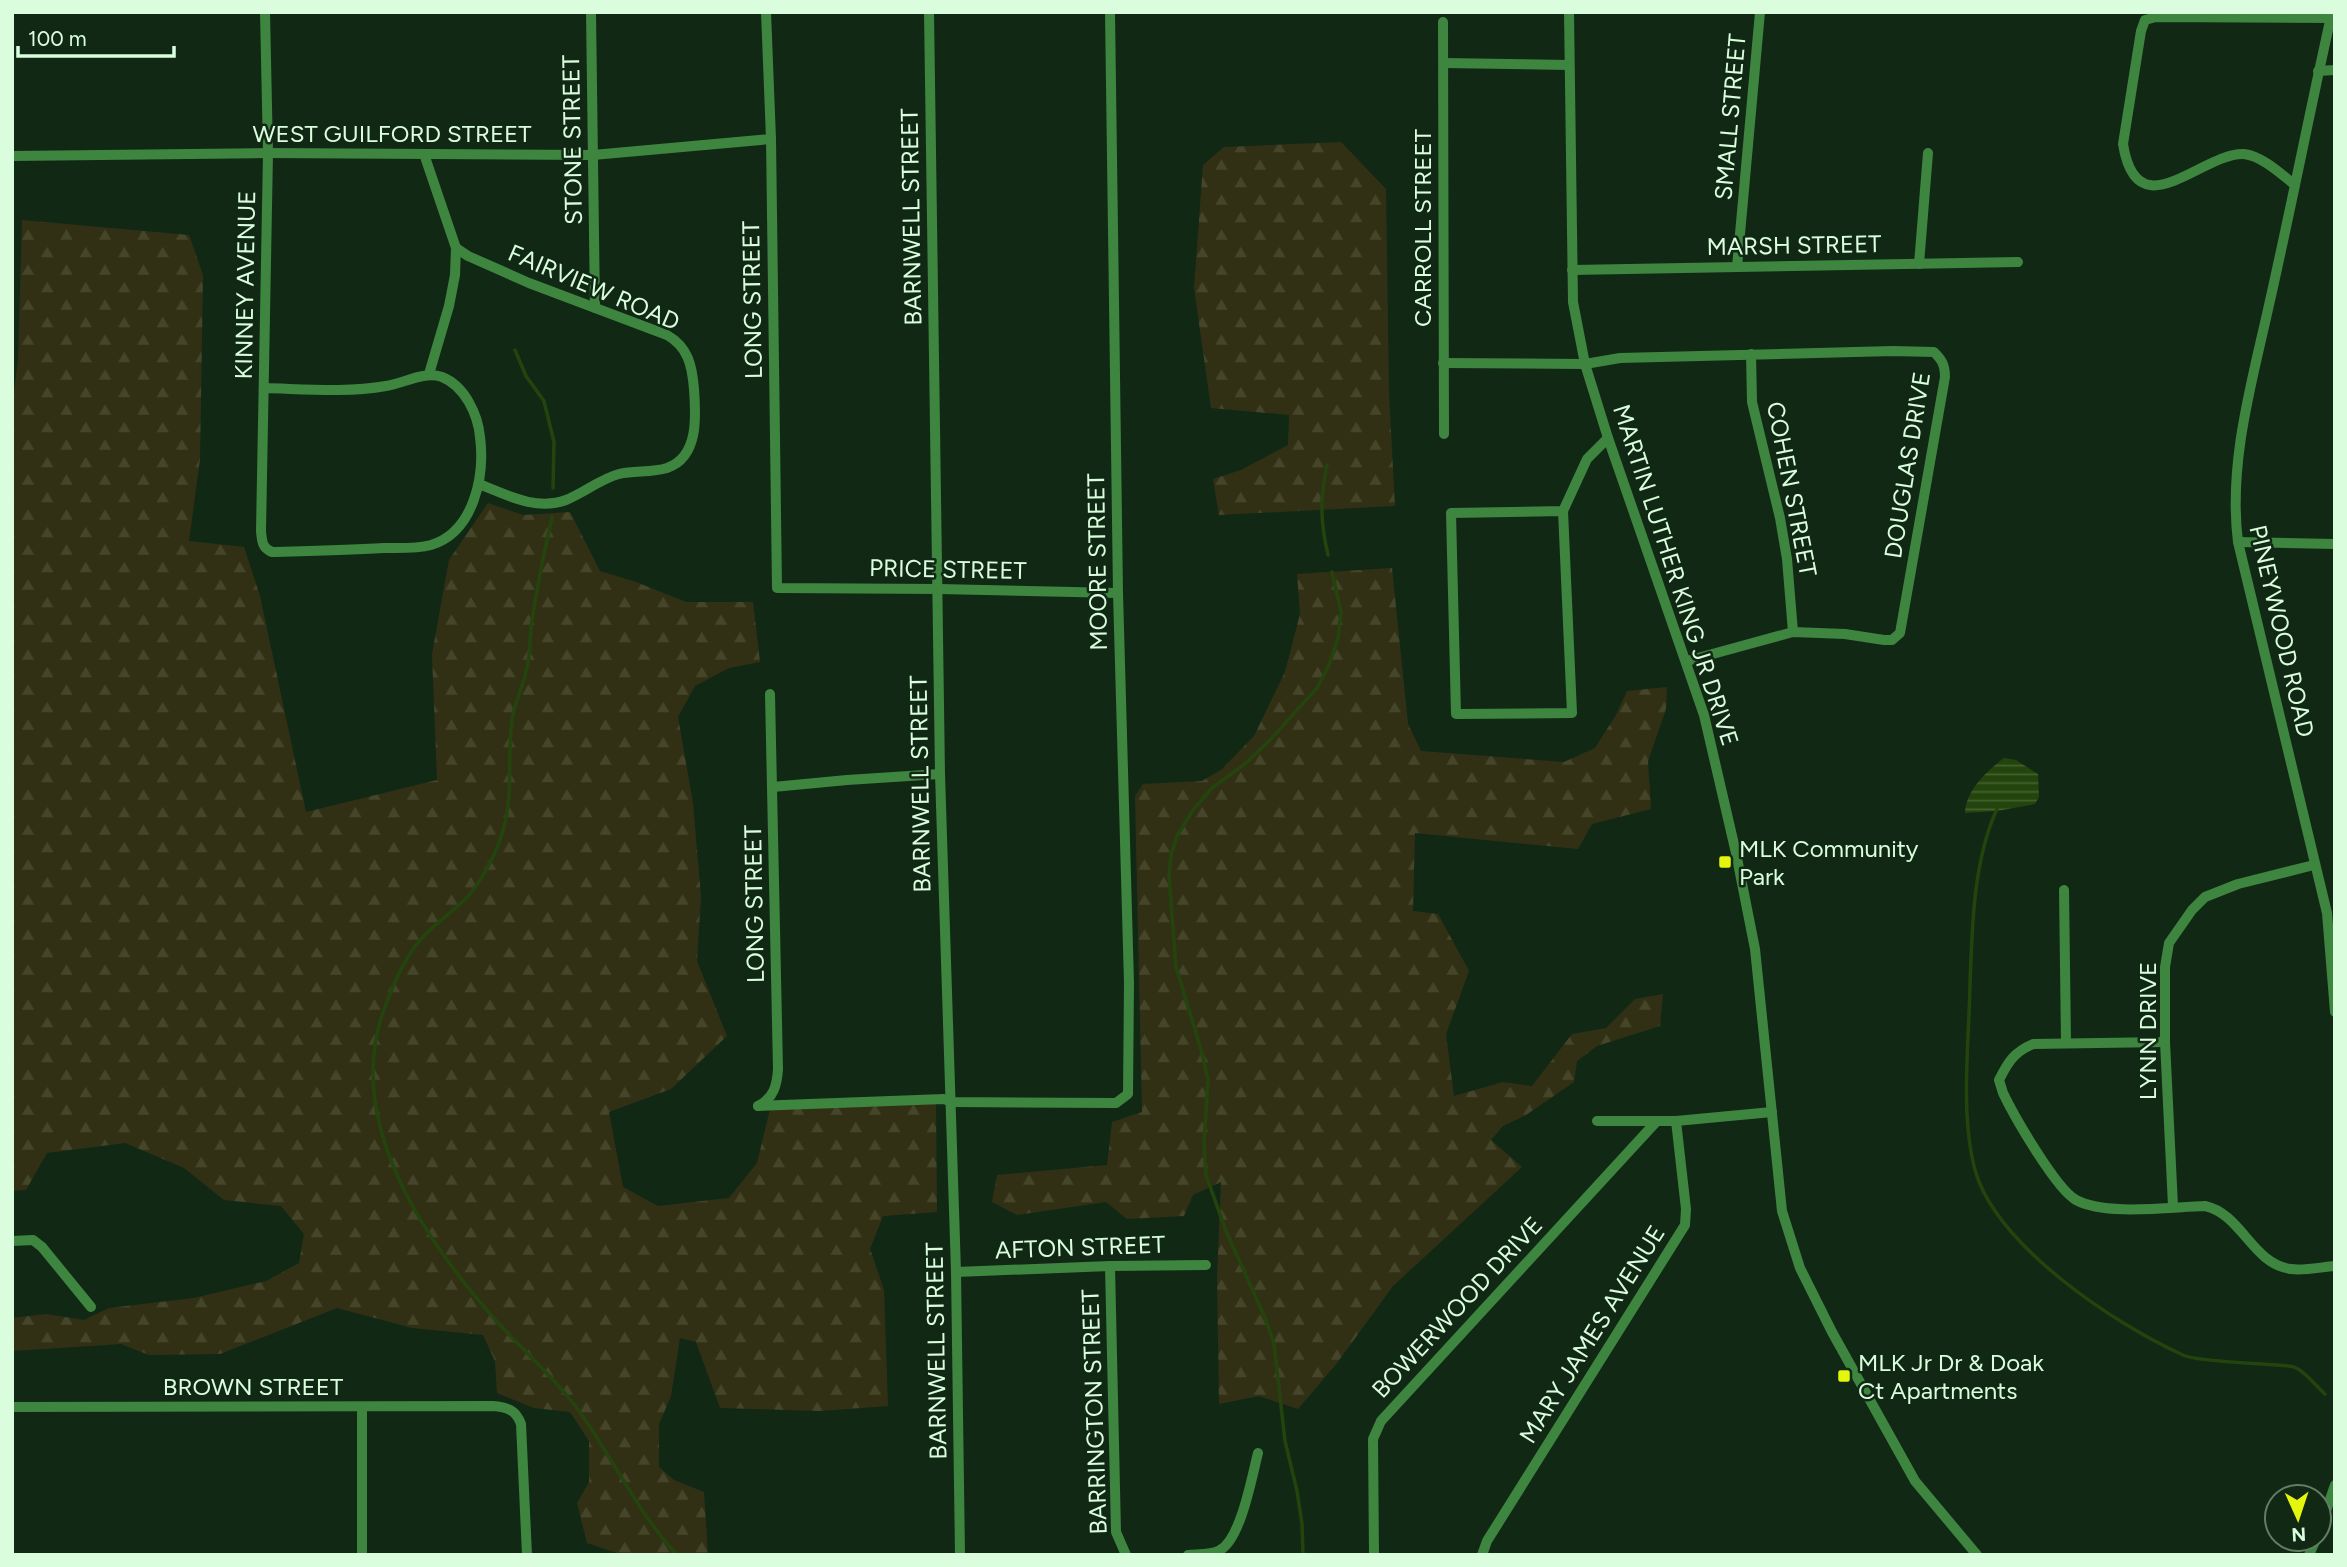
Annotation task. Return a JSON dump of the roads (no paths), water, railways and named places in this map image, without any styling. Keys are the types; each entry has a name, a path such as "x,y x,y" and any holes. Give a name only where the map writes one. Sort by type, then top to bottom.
{"street":[{"name":"KINNEY AVENUE","path":"265,12 268,153 262,544 266,550 272,552 431,545 443,540 457,528 469,511 479,484"},
{"name":"STONE STREET","path":"591,12 595,308"},
{"name":"LONG STREET","path":"766,12 771,139 777,588"},
{"name":"BARNWELL STREET","path":"929,12 940,774 956,1272 960,1555"},
{"name":"MOORE STREET","path":"951,1102 1116,1103 1128,1094 1130,1084 1118,593 1110,12"},
{"name":"MARTIN LUTHER KING JR DRIVE","path":"1569,12 1573,302 1586,364 1608,438 1704,715 1736,853 1755,949 1782,1211 1800,1268 1832,1332 1915,1481 1977,1555"},
{"name":"SMALL STREET","path":"1737,267 1760,12"},
{"path":"2295,185 2267,164 2247,154 2226,157 2168,184 2151,184 2135,178 2126,159 2123,144 2141,31 2145,20 2156,17 2331,15"},
{"name":"PINEYWOOD ROAD","path":"2331,15 2245,416 2235,519 2238,542 2327,913 2335,1012"},
{"name":"CARROLL STREET","path":"1443,22 1444,434"},
{"path":"1444,63 1569,65"},
{"path":"2318,71 2335,70"},
{"name":"WEST GUILFORD STREET","path":"12,156 268,153 593,155 771,139"},
{"path":"1919,264 1928,153"},
{"path":"424,154 456,248 455,275 449,306 429,374"},
{"name":"FAIRVIEW ROAD","path":"456,248 529,283 667,335 686,353 692,370 694,415 691,442 688,451 677,463 667,468 620,474 554,503 539,504 479,484"},
{"name":"MARSH STREET","path":"1572,270 2018,262"},
{"name":"DOUGLAS DRIVE","path":"1443,363 1586,364 1620,358 1925,350 1934,352 1941,359 1945,367 1933,453 1900,634 1892,640 1884,640 1793,632 1687,662"},
{"name":"COHEN STREET","path":"1751,354 1752,402 1780,518 1787,559 1793,632"},
{"path":"264,388 331,390 385,386 429,374 443,378 457,386 469,402 480,435 479,484"},
{"path":"1563,511 1451,513 1456,714 1572,713 1563,511 1587,459 1608,438"},
{"path":"2238,542 2335,544"},
{"name":"PRICE STREET","path":"777,588 1118,593"},
{"name":"LONG STREET","path":"770,694 777,1082 771,1096 758,1106 944,1099 951,1102"},
{"path":"773,788 940,774"},
{"name":"LYNN DRIVE","path":"2173,1206 2165,1042 2165,967 2169,943 2192,910 2205,897 2314,865"},
{"path":"2064,890 2066,1042"},
{"path":"2165,1042 2033,1044 2019,1050 2009,1059 1999,1080 2009,1106 2051,1171 2073,1199 2112,1209 2173,1206 2218,1208 2271,1263 2291,1269 2335,1266"},
{"path":"1597,1121 1656,1122 1772,1112"},
{"name":"MARY JAMES AVENUE","path":"1482,1555 1487,1541 1685,1225 1686,1209 1675,1121"},
{"name":"BOWERWOOD DRIVE","path":"1374,1555 1373,1439 1381,1421 1656,1122"},
{"path":"12,1241 33,1240 42,1247 91,1307"},
{"name":"AFTON STREET","path":"956,1272 1206,1265"},
{"name":"BARRINGTON STREET","path":"1110,1266 1116,1532 1126,1555"},
{"name":"BROWN STREET","path":"12,1407 509,1408 515,1412 521,1424 527,1555"},
{"path":"362,1407 362,1555"},
{"path":"1188,1555 1219,1551 1228,1544 1238,1524 1258,1453"}],"waterway":[{"path":"515,350 526,376 544,401 554,442 553,488"},
{"path":"1327,465 1322,510 1328,555"},
{"path":"552,517 535,600 528,663 513,714 509,799 501,836 490,863 475,888 421,939 400,972 385,1007 374,1050 374,1093 383,1136 399,1178 420,1219 472,1293 577,1408 649,1521 677,1555"},
{"path":"1303,1555 1302,1524 1285,1441 1274,1344 1226,1231 1206,1175 1204,1142 1208,1080 1176,967 1169,876 1171,855 1177,836 1193,810 1212,788 1246,763 1269,741 1317,688 1329,665 1338,638 1341,612 1332,572"},
{"path":"1997,809 1983,851 1975,896 1966,1078 1970,1148 1975,1170 1987,1198 2007,1226 2032,1253 2092,1303 2124,1324 2183,1355 2214,1361 2294,1367 2325,1394"}],"place":[{"name":"MLK Community Park","path":"1725,862"},
{"name":"MLK Jr Dr & Doak Ct Apartments","path":"1844,1376"}]}
